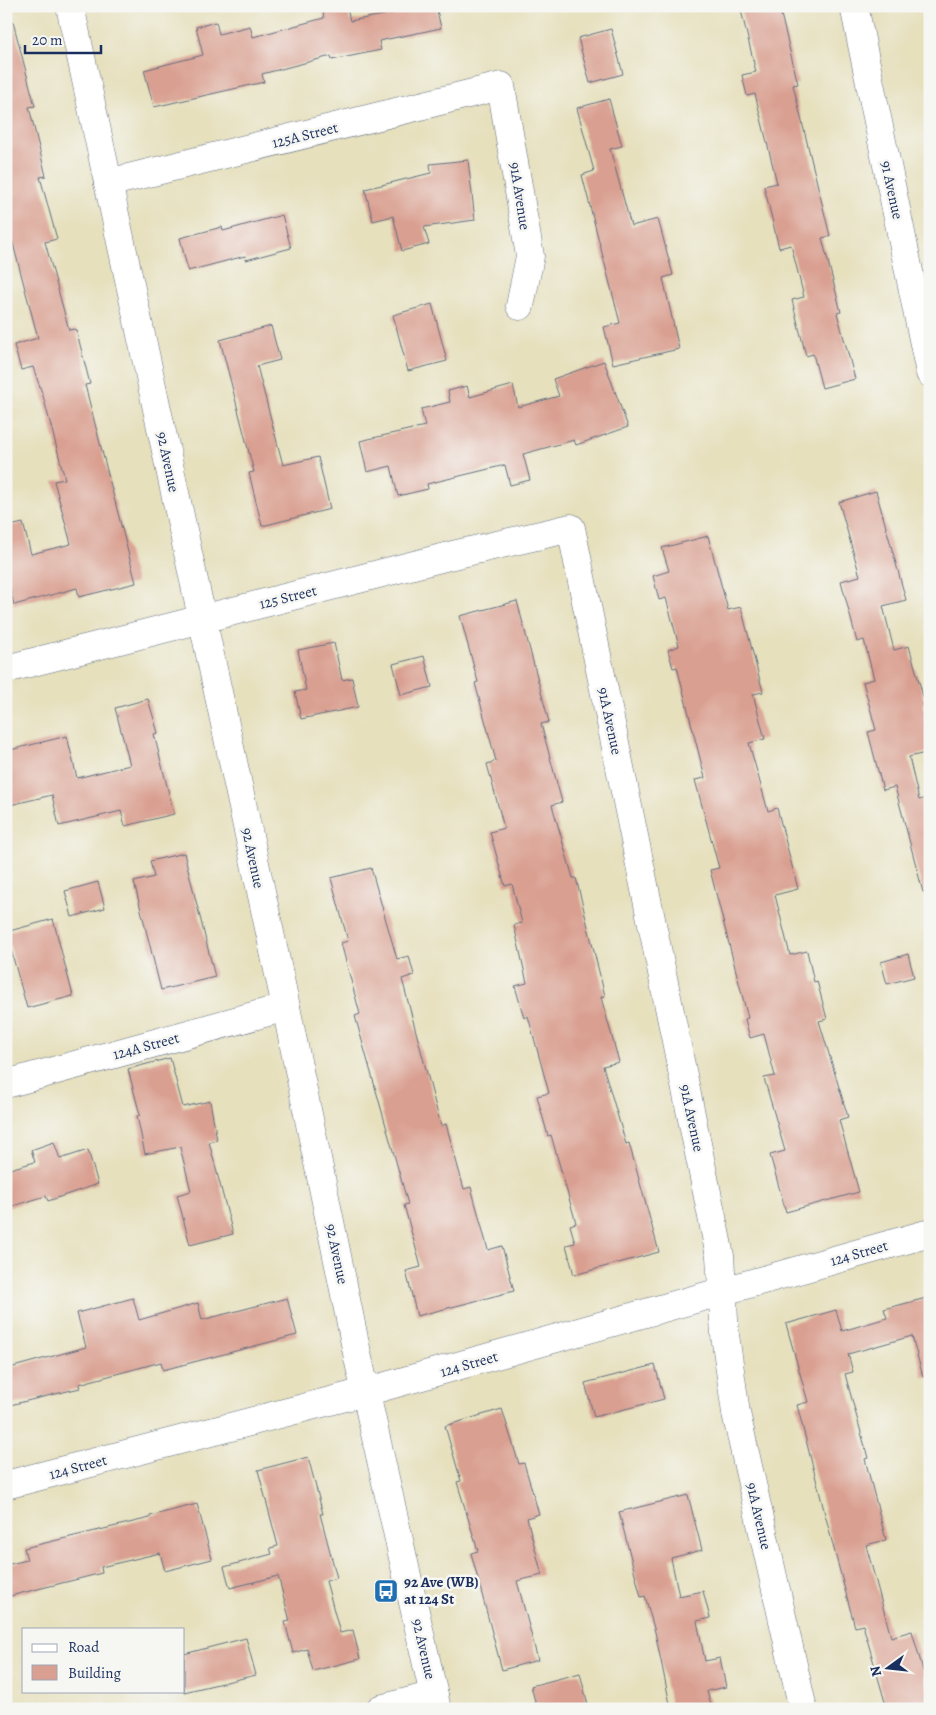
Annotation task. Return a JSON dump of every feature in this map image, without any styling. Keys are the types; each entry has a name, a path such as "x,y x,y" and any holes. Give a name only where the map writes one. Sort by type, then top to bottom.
{"street":[{"name":"92 Avenue","path":"70,6 286,1007 366,1392 435,1702"},
{"name":"91 Avenue","path":"854,6 930,373"},
{"name":"125A Street","path":"108,183 501,86"},
{"name":"91A Avenue","path":"501,86 530,256 520,306"},
{"name":"91A Avenue","path":"571,528 718,1246 725,1335 736,1413 803,1709"},
{"name":"125 Street","path":"6,669 202,618 571,528"},
{"name":"124A Street","path":"6,1084 286,1007"},
{"name":"124 Street","path":"6,1485 366,1392 723,1293 930,1233"},
{"path":"380,1709 435,1702"}],"building":[{"path":"392,6 436,6 441,28 379,41 381,50 332,60 331,56 262,74 264,82 154,107 144,70 203,55 196,27 216,22 219,34 250,26 253,37 324,18 323,12 347,7 350,21 394,13"},
{"path":"740,6 779,6 798,84 793,85 830,236 822,238 841,312 837,313 855,379 822,388 813,354 806,356 792,300 804,297 791,245 779,248 764,186 777,183 755,94 747,96 742,75 756,72"},
{"path":"13,22 35,106 29,107 46,176 40,177 57,239 45,242 69,330 76,329 90,384 85,385 136,583 79,597 77,588 14,605 6,572 6,527 23,523 31,554 71,544 54,481 65,479 43,396 33,367 21,370 14,345 38,338 12,240 6,242 6,23"},
{"path":"611,29 623,74 590,83 578,38"},
{"path":"609,99 622,146 610,149 631,226 658,219 673,275 663,278 679,349 613,364 604,327 620,323 582,175 594,171 577,108"},
{"path":"468,160 475,220 424,227 429,244 402,251 393,216 373,221 365,189 431,173 430,164"},
{"path":"282,215 291,248 246,260 245,256 188,271 180,238 222,227 223,231"},
{"path":"432,304 447,361 408,371 393,315"},
{"path":"271,326 280,360 257,366 283,465 318,457 330,509 262,526 249,473 254,472 220,340"},
{"path":"604,361 628,427 576,445 574,440 523,454 530,480 510,485 505,465 427,484 428,489 398,496 391,466 367,472 360,441 425,426 421,409 450,402 448,391 467,386 470,397 513,385 518,407 559,396 553,379"},
{"path":"876,491 906,600 883,606 894,650 909,646 925,703 923,703 930,732 930,752 909,757 919,800 930,797 930,891 923,892 895,787 883,790 868,732 876,730 863,682 874,679 864,640 857,642 841,581 860,576 839,502"},
{"path":"708,536 728,610 741,607 763,692 753,694 765,739 749,743 768,811 777,808 798,889 775,895 790,955 807,951 814,982 817,981 827,1019 819,1021 848,1117 839,1120 859,1192 786,1212 770,1155 785,1151 764,1078 775,1076 764,1034 750,1038 745,1019 748,1018 710,870 719,868 695,780 705,778 677,667 673,668 668,650 679,646 666,598 659,600 653,576 669,571 662,548"},
{"path":"517,601 549,722 541,724 562,802 552,805 573,878 576,878 605,996 601,997 619,1062 603,1066 626,1144 629,1143 659,1252 574,1275 566,1245 575,1243 570,1225 576,1223 551,1135 548,1136 537,1096 549,1093 528,1016 524,1018 515,986 527,983 514,925 522,923 512,884 505,886 490,832 504,828 487,764 496,761 475,683 478,682 460,616"},
{"path":"334,643 342,680 352,678 358,707 301,719 295,692 306,690 298,650"},
{"path":"424,656 432,687 401,695 393,664"},
{"path":"148,699 158,733 154,734 174,814 125,826 121,811 59,826 52,795 6,806 6,751 67,736 77,778 130,765 115,708"},
{"path":"184,853 215,977 161,990 134,882 154,877 150,861"},
{"path":"371,868 397,959 409,956 414,975 402,979 441,1126 446,1124 464,1189 471,1187 488,1250 502,1246 514,1291 417,1316 406,1271 421,1267 404,1205 408,1204 355,1016 360,1014 341,943 348,941 331,878"},
{"path":"98,882 105,908 72,917 65,891"},
{"path":"53,919 73,996 27,1008 6,932"},
{"path":"908,954 914,977 887,984 881,962"},
{"path":"170,1058 183,1107 210,1101 217,1140 209,1142 233,1234 190,1245 177,1195 191,1191 180,1147 145,1154 137,1116 140,1115 128,1069"},
{"path":"54,1142 60,1159 88,1150 98,1184 48,1201 46,1196 6,1208 6,1170 35,1162 31,1150"},
{"path":"930,1297 930,1376 923,1377 912,1336 848,1354 853,1372 845,1374 868,1458 865,1459 886,1540 866,1545 891,1637 912,1631 930,1695 930,1706 921,1709 887,1709 863,1625 855,1627 835,1553 797,1405 808,1402 786,1324 836,1310 842,1331 887,1318 884,1309"},
{"path":"133,1298 139,1320 198,1303 202,1320 287,1298 297,1335 163,1370 161,1362 79,1384 80,1388 6,1406 6,1369 86,1347 77,1313"},
{"path":"655,1365 664,1399 594,1417 585,1383"},
{"path":"502,1409 519,1464 524,1463 539,1514 527,1518 542,1575 517,1581 538,1660 502,1670 471,1553 478,1551 457,1482 461,1481 445,1426"},
{"path":"308,1457 323,1514 320,1514 337,1578 326,1581 340,1633 353,1630 360,1659 313,1671 307,1649 293,1653 285,1622 290,1621 278,1576 230,1588 224,1567 272,1554 270,1548 278,1546 258,1470"},
{"path":"688,1495 702,1550 671,1558 679,1596 703,1591 710,1618 697,1621 705,1661 720,1658 726,1687 707,1691 712,1709 671,1709 655,1632 645,1596 641,1597 619,1512"},
{"path":"197,1504 212,1559 165,1571 160,1553 101,1567 102,1573 6,1597 6,1565 27,1560 24,1548 150,1518 150,1516"},
{"path":"246,1638 256,1675 185,1692 185,1654"},
{"path":"580,1673 589,1709 537,1709 531,1686"}],"place":[{"name":"92 Ave (WB) at 124 St","path":"386,1591"}]}
